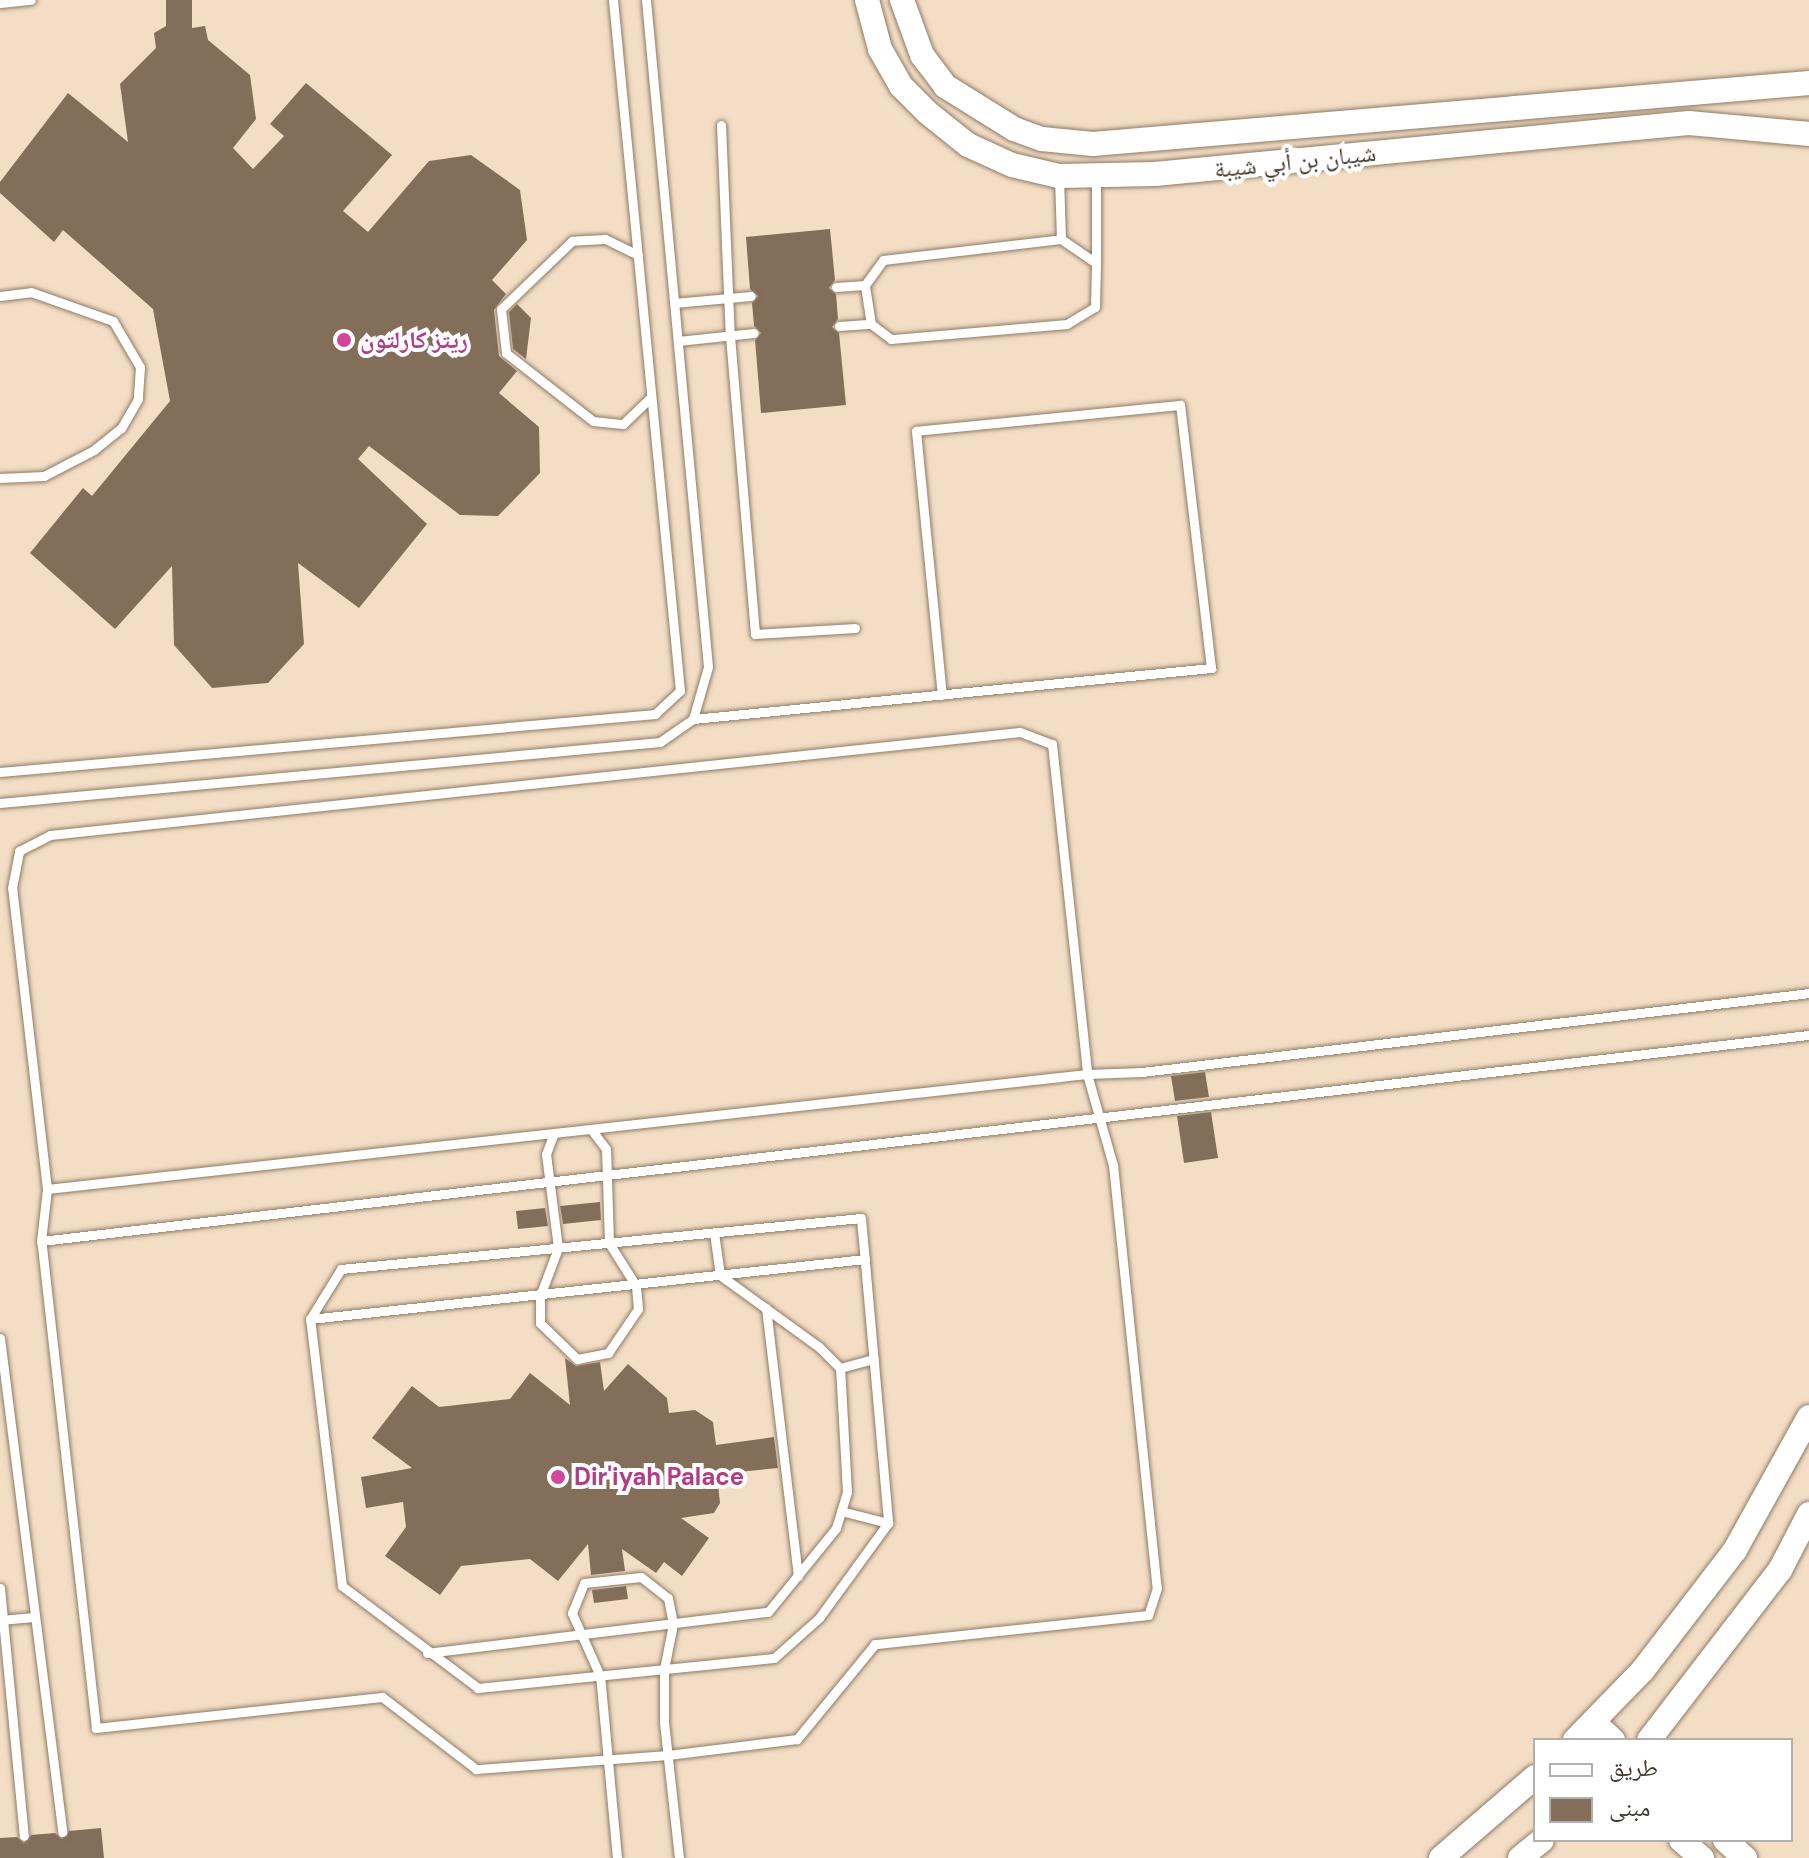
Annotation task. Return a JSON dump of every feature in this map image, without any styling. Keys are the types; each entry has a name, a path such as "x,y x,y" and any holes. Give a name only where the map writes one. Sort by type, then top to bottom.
{"street":[{"name":"شيبان بن أبي شيبة","path":"867,0 880,49 901,86 928,113 968,145 1012,165 1059,176 1096,179 1689,123 1809,134"},
{"name":"شيبان بن أبي شيبة","path":"902,0 922,55 945,86 1014,129 1042,139 1093,144 1809,83"},
{"path":"1577,1738 1643,1670 1735,1550 1809,1417"},
{"path":"1651,1738 1780,1570 1809,1514"},
{"path":"1593,1722 1611,1738"},
{"path":"1441,1858 1533,1779"},
{"path":"1520,1858 1540,1842"},
{"path":"1683,1842 1702,1858"},
{"path":"1727,1842 1745,1858"}],"lane":[{"path":"0,3 31,0"},
{"path":"0,772 655,714 680,691 613,0"},
{"path":"646,0 708,667 693,719"},
{"path":"721,125 730,336 755,634 855,628"},
{"path":"1059,176 1061,239"},
{"path":"839,326 871,324 891,339 1067,324 1095,307 1096,179"},
{"path":"638,255 605,239 572,241 501,309 506,353 593,421 623,424 651,397"},
{"path":"871,324 865,285 883,260 1061,239 1096,263"},
{"path":"836,287 865,285"},
{"path":"0,296 31,292 113,321 140,367 138,399 121,428 94,450 44,476 0,478"},
{"path":"674,303 751,296"},
{"path":"678,341 754,333"},
{"path":"0,803 660,742 693,719 942,695 1211,668 1180,405 916,431 942,695"},
{"path":"1020,732 1052,744 1087,1074 1099,1117 1113,1165 1157,1588 1148,1615 875,1644 797,1739 668,1755 476,1769 382,1697 96,1728 41,1241 47,1189 12,888 19,851 50,835 1020,732"},
{"path":"47,1189 1087,1074 1142,1072 1809,993"},
{"path":"41,1241 1809,1035"},
{"path":"554,1133 546,1154 558,1248 540,1296 540,1323 577,1359 608,1353 638,1309 636,1286 609,1243 606,1149 591,1129"},
{"path":"861,1218 888,1523 819,1618 774,1658 478,1688 427,1653 342,1586 310,1319 341,1269 714,1233 861,1218"},
{"path":"427,1653 768,1612 836,1528 847,1492 840,1368 720,1275 714,1233"},
{"path":"310,1319 865,1259"},
{"path":"766,1308 798,1576"},
{"path":"0,1338 62,1832"},
{"path":"840,1368 874,1359"},
{"path":"841,1511 888,1523"},
{"path":"617,1858 600,1676 578,1635 572,1613 584,1583 641,1577 668,1598 673,1624 664,1669 668,1755 679,1858"},
{"path":"0,1588 24,1836"},
{"path":"2,1620 34,1617"}],"building":[{"name":"ريتز كارلتون","path":"166,0 192,0 192,28 205,26 208,40 250,75 256,119 233,148 253,169 284,136 270,124 306,83 392,155 343,211 368,232 429,161 471,155 520,190 527,240 492,280 506,294 494,310 499,356 517,371 499,393 539,427 540,473 498,516 460,515 369,446 358,459 427,524 359,608 298,563 304,644 268,683 212,688 174,645 172,566 115,629 30,553 83,488 92,496 170,401 153,309 63,230 54,242 0,193 0,182 68,93 128,142 120,84 156,48 154,33 166,26"},
{"path":"830,229 835,280 829,288 836,294 838,319 832,327 839,333 846,405 761,413 755,340 761,333 754,326 752,303 758,296 750,289 746,237"},
{"path":"517,304 531,318 526,359 513,349 509,312"},
{"path":"1205,1072 1209,1097 1175,1101 1171,1076"},
{"path":"1211,1112 1218,1158 1184,1163 1177,1116"},
{"path":"600,1202 601,1220 563,1224 560,1206"},
{"path":"545,1208 548,1226 518,1229 516,1211"},
{"name":"Dir'iyah Palace","path":"565,1358 576,1366 600,1362 604,1391 628,1364 667,1398 669,1413 695,1410 713,1422 716,1445 774,1437 778,1468 717,1474 720,1503 714,1513 681,1518 709,1538 682,1576 664,1562 656,1573 622,1549 625,1571 591,1575 588,1544 558,1581 530,1559 461,1566 440,1595 385,1556 406,1527 403,1502 366,1508 361,1477 412,1468 372,1438 412,1386 439,1407 510,1399 530,1373 570,1405"},
{"path":"626,1586 628,1599 594,1603 592,1590"},
{"path":"101,1828 104,1858 0,1858 0,1838 17,1837 24,1843 31,1835 55,1833 62,1839 69,1831"}],"place":[{"name":"ريتز كارلتون","path":"344,340"},
{"name":"Dir'iyah Palace","path":"558,1477"}]}
